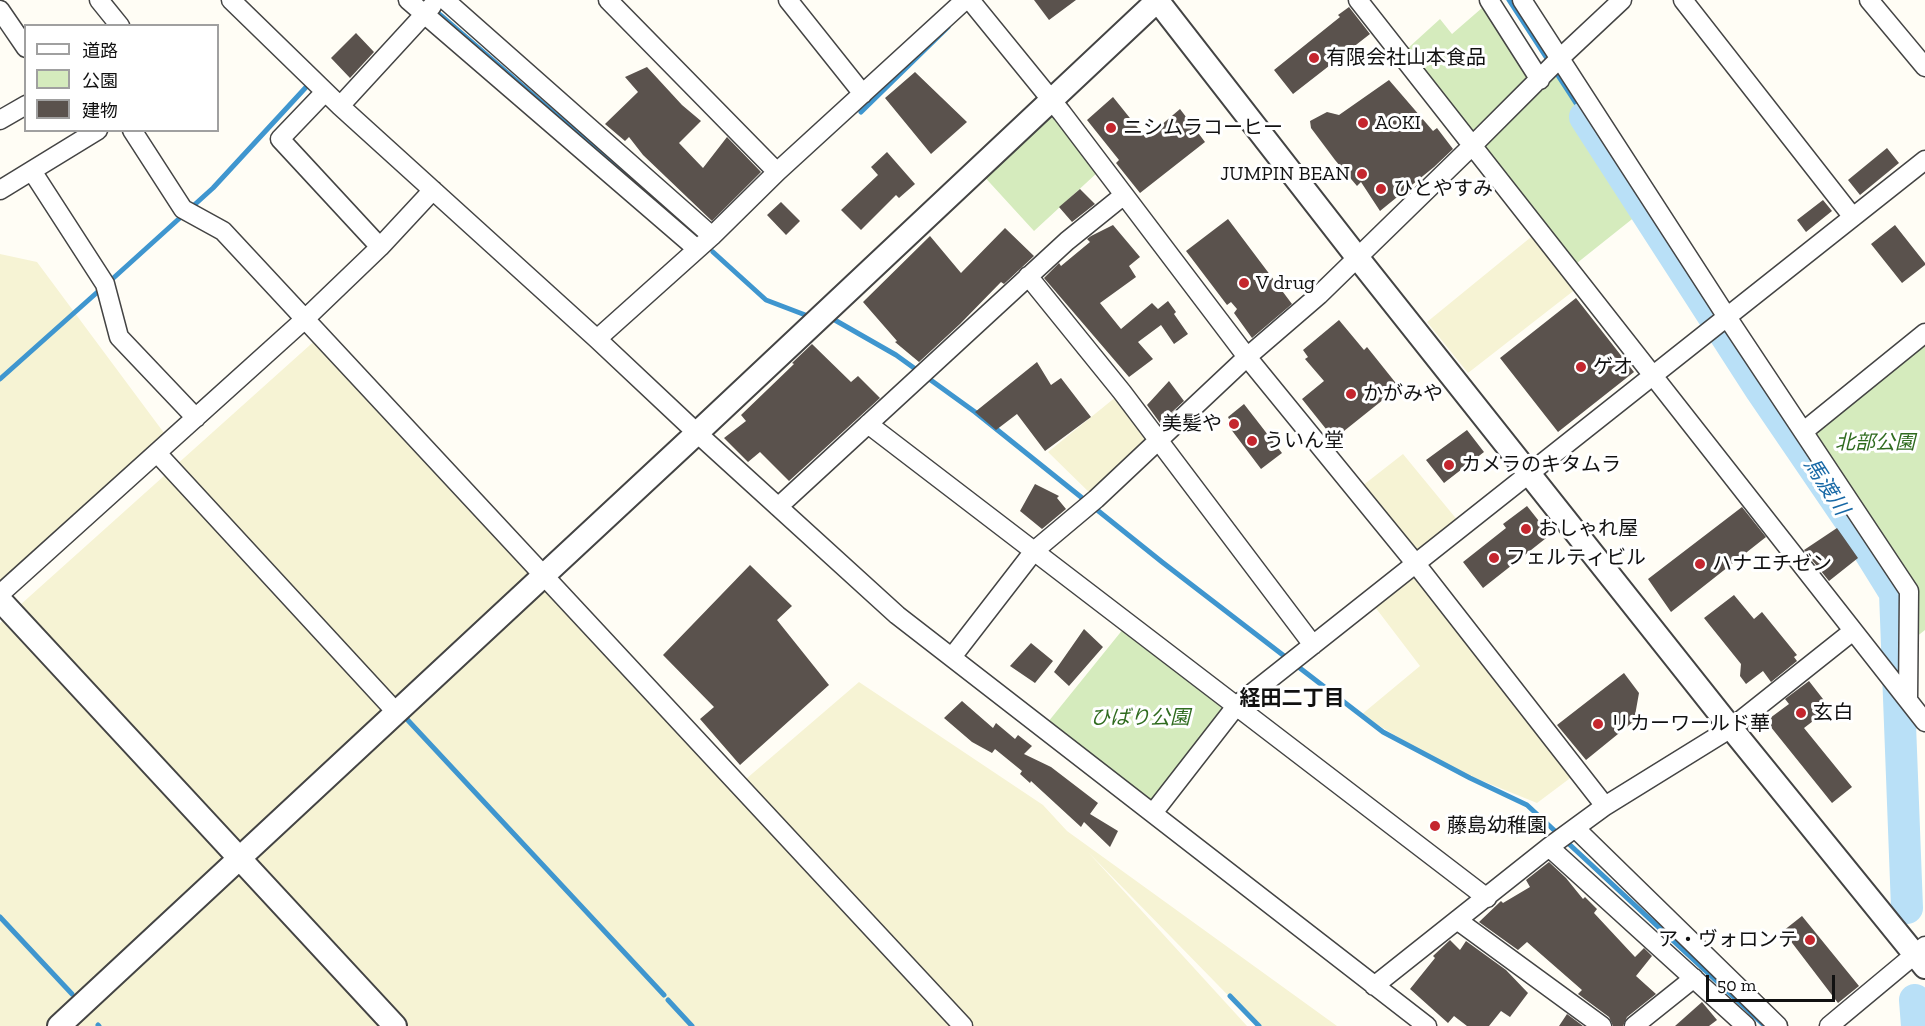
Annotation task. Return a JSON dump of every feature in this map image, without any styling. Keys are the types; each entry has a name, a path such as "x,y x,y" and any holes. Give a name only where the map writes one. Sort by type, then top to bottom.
{"street":[{"path":"99,0 118,24"},
{"path":"231,0 340,106 897,615 1427,1026"},
{"path":"408,0 697,249"},
{"path":"340,106 438,0"},
{"path":"445,0 712,236"},
{"path":"608,0 777,172"},
{"path":"788,0 863,94"},
{"path":"597,339 712,236 777,172 965,0"},
{"path":"970,0 1052,101 1247,357 1416,564 1605,806"},
{"path":"59,1026 697,433 1157,0 1357,257 1731,728 1922,956 1829,1026"},
{"path":"1358,0 1925,722"},
{"path":"1489,0 1540,80"},
{"path":"1522,0 1727,317 1909,591 1908,700"},
{"path":"952,657 1034,551 1096,499 1247,357 1318,295 1473,146 1559,58 1623,0"},
{"path":"1683,0 1852,216"},
{"path":"1869,0 1925,67"},
{"path":"0,10 24,45"},
{"path":"325,92 280,139 380,247"},
{"path":"0,120 24,106"},
{"path":"133,132 183,209 223,231 963,1026"},
{"path":"2,184 32,171 88,133"},
{"path":"1153,813 1237,705 1925,160"},
{"path":"32,171 105,284 119,337 196,418"},
{"path":"0,594 305,319 380,247 433,190"},
{"path":"778,507 1066,241 1124,195"},
{"path":"1028,276 1158,440 1313,645"},
{"path":"1804,430 1925,333"},
{"path":"868,424 1486,898"},
{"path":"157,453 396,712"},
{"path":"0,600 395,1026"},
{"path":"1374,986 1549,847 1605,806 1731,728 1853,631"},
{"path":"1910,644 1925,632"},
{"path":"1576,829 1779,1026"},
{"path":"1549,847 1746,1026"},
{"path":"1457,920 1602,1026"},
{"path":"1634,1026 1694,978"}],"shaded area":[{"path":"1536,233 1581,285 1468,373 1427,322"},
{"path":"0,254 37,262 170,441 0,598"},
{"path":"320,336 739,785 859,682 1043,805 1067,831 1337,1026 1258,1026 1088,852 1247,1026 0,1026 0,623"},
{"path":"1122,392 1158,440 1096,499 1048,452"},
{"path":"1403,454 1463,527 1416,564 1357,490"},
{"path":"1411,572 1573,776 1537,803 1448,767 1361,715 1420,666 1372,603"}],"green space":[{"path":"1490,1 1539,78 1553,67 1641,212 1572,267 1407,49 1440,19 1452,34"},
{"path":"1047,109 1098,172 1034,231 980,172"},
{"name":"北部公園","path":"1925,337 1925,630 1911,641 1911,590 1808,431"},
{"name":"ひばり公園","path":"1128,623 1237,705 1153,813 1044,727"}],"building":[{"path":"1034,0 1076,0 1049,20"},
{"path":"1349,7 1370,34 1293,94 1274,70 1340,17 1338,15"},
{"path":"356,33 374,52 350,78 331,58"},
{"path":"647,67 682,105 701,121 679,143 703,168 727,137 761,172 712,221 643,155 629,137 625,141 605,124 638,92 625,77"},
{"path":"915,72 967,122 931,154 885,98"},
{"path":"1389,80 1433,131 1437,128 1453,149 1380,211 1361,182 1357,186 1335,160 1311,128 1310,121 1327,112 1339,115"},
{"path":"1113,97 1146,138 1180,109 1205,142 1140,193 1116,163 1119,160 1087,120"},
{"path":"1887,148 1899,163 1860,195 1848,180"},
{"path":"887,152 915,184 899,198 896,195 861,230 841,210 878,175 871,167"},
{"path":"1080,189 1095,204 1072,222 1059,207"},
{"path":"1823,200 1832,211 1806,232 1797,220"},
{"path":"781,202 800,221 786,235 767,215"},
{"name":"V drug","path":"1228,219 1292,304 1252,338 1234,313 1237,309 1231,302 1227,305 1186,251"},
{"path":"1113,225 1140,257 1129,266 1136,277 1100,303 1121,329 1152,303 1158,309 1168,301 1188,334 1174,344 1161,325 1138,342 1153,359 1129,377 1044,278 1059,263 1061,266 1090,242 1087,239"},
{"path":"1895,225 1925,263 1902,283 1871,244"},
{"path":"1005,228 1034,256 1004,284 1001,282 919,362 895,342 897,341 863,302 930,236 961,273"},
{"path":"1576,298 1634,372 1558,432 1500,358"},
{"path":"1339,320 1364,350 1367,347 1399,387 1334,439 1302,399 1324,381 1305,359 1308,357 1303,350"},
{"path":"812,344 851,382 858,376 880,398 789,481 760,452 748,462 724,438 746,421 741,415"},
{"path":"1037,362 1051,385 1061,378 1091,417 1045,451 1017,414 996,430 975,412"},
{"path":"1169,381 1184,401 1160,423 1147,405"},
{"path":"1244,404 1282,453 1261,469 1227,424 1230,421 1228,417"},
{"path":"1467,430 1484,452 1444,483 1426,460"},
{"path":"1035,484 1059,496 1057,498 1066,509 1042,529 1020,511"},
{"path":"1527,506 1550,535 1483,588 1463,562 1506,528 1503,524"},
{"path":"1742,507 1766,537 1671,612 1648,579"},
{"path":"1837,528 1858,558 1829,581 1804,550"},
{"path":"750,565 792,606 777,620 829,685 740,765 700,719 714,707 663,655"},
{"path":"1734,595 1754,619 1762,612 1797,655 1794,657 1797,661 1771,682 1763,671 1746,684 1740,676 1741,664 1704,618"},
{"path":"1084,629 1103,647 1069,686 1054,672"},
{"path":"1031,643 1053,661 1035,683 1010,666"},
{"path":"1624,673 1639,693 1634,721 1586,760 1557,725"},
{"path":"1809,681 1830,708 1804,728 1852,787 1832,803 1766,721 1789,704 1785,699"},
{"path":"962,701 993,728 996,723 1015,739 1018,735 1032,746 1024,754 1051,767 1098,803 1090,814 1118,831 1110,847 1084,822 1081,827 1031,781 1030,783 1020,774 1022,771 995,749 992,753 972,742 944,718"},
{"path":"1549,862 1583,899 1585,897 1597,909 1594,913 1635,957 1644,948 1652,956 1636,976 1656,994 1627,1017 1623,1026 1613,1026 1609,1017 1578,994 1582,990 1527,942 1518,950 1479,922 1501,901 1503,903 1530,887 1526,880"},
{"path":"1802,916 1859,986 1838,1003 1783,931"},
{"path":"1450,940 1460,950 1466,941 1506,970 1528,993 1510,1017 1501,1011 1489,1026 1467,1026 1454,1016 1448,1023 1410,989 1435,958 1433,956"},
{"path":"1702,1002 1717,1020 1709,1026 1675,1026"},
{"path":"1567,1014 1583,1026 1559,1026"}],"waterway":[{"path":"1509,0 1585,117"},
{"path":"438,13 698,238"},
{"path":"861,112 948,27"},
{"path":"109,282 213,188 308,85"},
{"name":"馬渡川","path":"1585,117 1761,390 1851,522 1895,593 1907,908"},
{"path":"713,252 766,300 808,316"},
{"path":"0,379 102,288"},
{"path":"833,319 896,355 975,412 1162,562 1383,732 1527,805 1765,1026"},
{"path":"403,715 664,995"},
{"path":"0,917 72,994"},
{"path":"1230,996 1259,1026"},
{"path":"668,1000 692,1026"},
{"name":"馬渡川","path":"1915,1000 1917,1026"}],"place":[{"name":"有限会社山本食品","path":"1314,58"},
{"name":"AOKI","path":"1363,123"},
{"name":"ニシムラコーヒー","path":"1111,128"},
{"name":"JUMPIN BEAN","path":"1362,174"},
{"name":"ひとやすみ","path":"1381,189"},
{"name":"V drug","path":"1244,283"},
{"name":"ゲオ","path":"1581,367"},
{"name":"かがみや","path":"1351,394"},
{"name":"美髪や","path":"1234,424"},
{"name":"ういん堂","path":"1252,441"},
{"name":"カメラのキタムラ","path":"1449,465"},
{"name":"おしゃれ屋","path":"1526,529"},
{"name":"フェルティビル","path":"1494,558"},
{"name":"ハナエチゼン","path":"1700,564"},
{"name":"玄白","path":"1801,713"},
{"name":"リカーワールド華","path":"1598,724"},
{"name":"藤島幼稚園","path":"1435,826"},
{"name":"ア・ヴォロンテ","path":"1810,940"}],"district":[{"name":"経田二丁目","path":"1292,699"}]}
